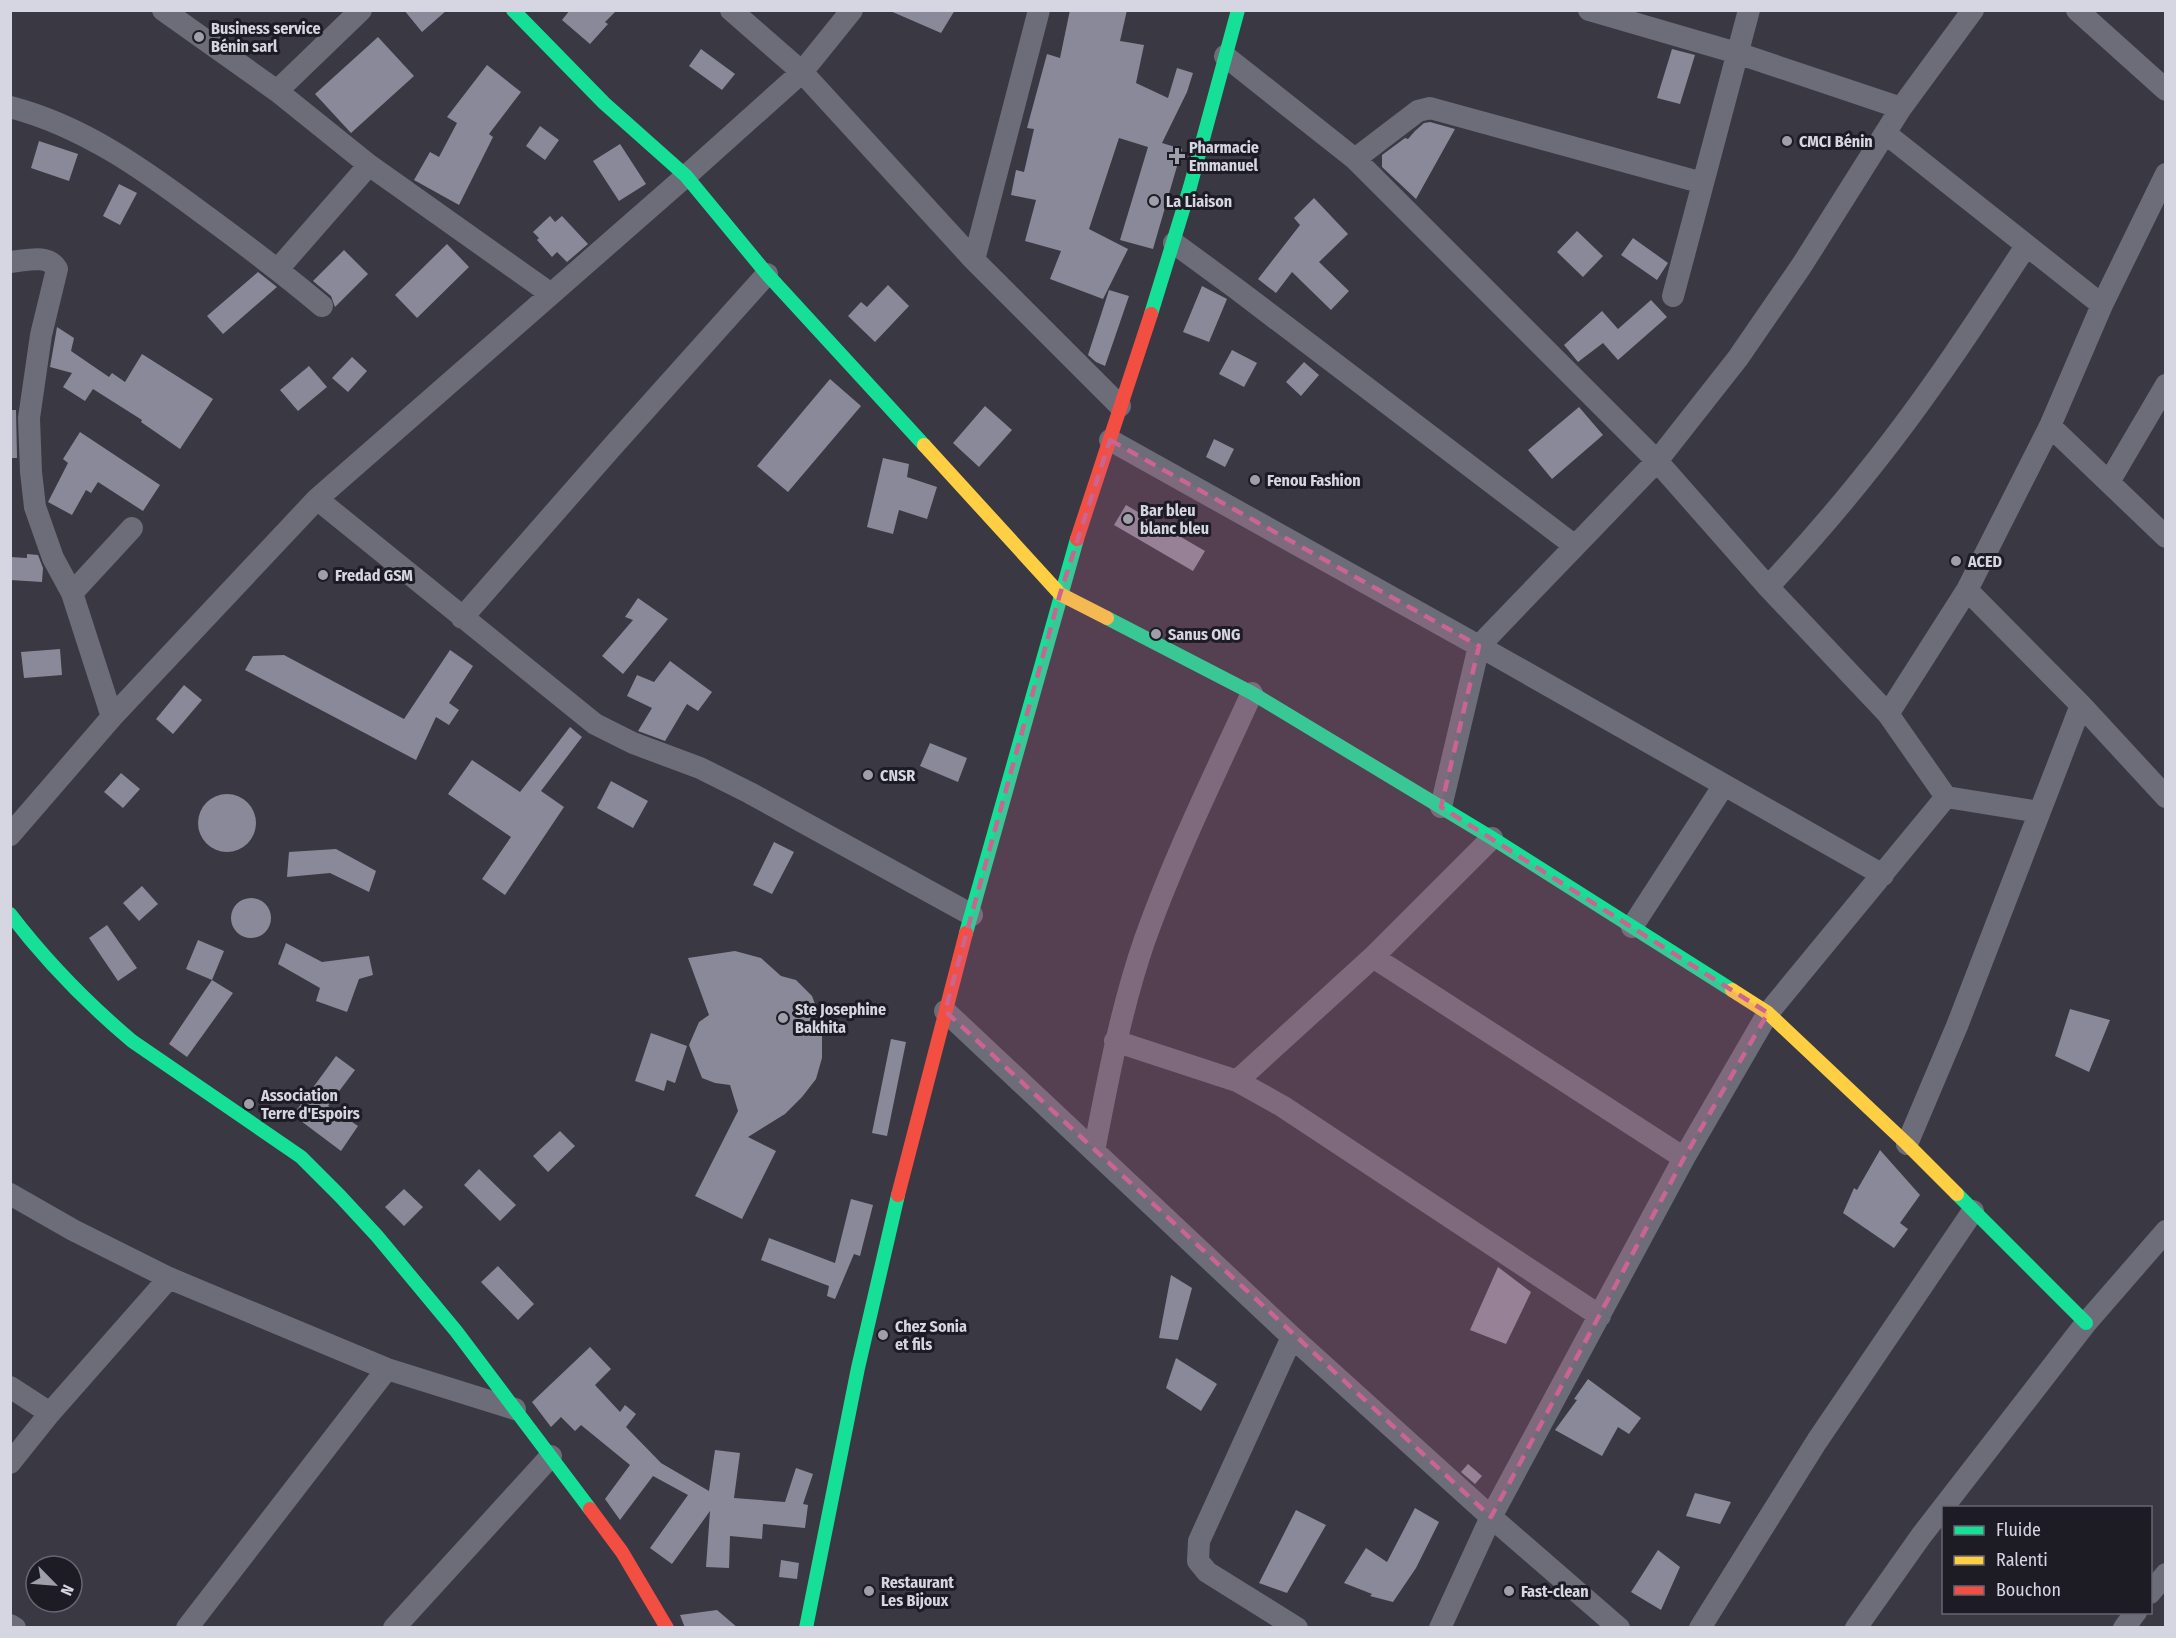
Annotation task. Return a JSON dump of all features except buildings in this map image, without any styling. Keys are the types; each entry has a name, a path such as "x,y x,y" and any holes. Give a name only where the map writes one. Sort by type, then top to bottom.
{"main road":[{"path":"513,10 604,103 686,176 767,274 1060,594 1252,693 1492,838 1768,1013 1906,1144 2086,1323"},
{"path":"806,1628 822,1536 850,1403 900,1187 945,1011 1060,594 1174,243 1238,10"},
{"path":"10,914 53,964 111,1024 132,1041 301,1157 340,1196 418,1284 551,1456 622,1552 667,1628"}],"street":[{"path":"162,10 277,91 369,165 551,294"},
{"path":"277,91 361,10"},
{"path":"731,10 802,72 974,260 1120,406"},
{"path":"10,835 112,717 317,499 802,72 852,10"},
{"path":"974,260 1039,10"},
{"path":"1589,10 1737,53 1901,108"},
{"path":"1673,296 1749,10"},
{"path":"1441,807 1479,646 1657,461 1738,358 1778,302 1901,108 1973,10"},
{"path":"2077,10 2166,90"},
{"path":"1225,56 1355,159 1657,461 1768,587 1888,714 1946,797 2039,812"},
{"path":"10,106 54,120 109,147 147,172 278,269 322,306"},
{"path":"1355,159 1418,111 1430,108 1703,183"},
{"path":"1885,133 2102,305"},
{"path":"278,269 369,165"},
{"path":"1888,714 1967,590 2050,426 2102,305 2166,174"},
{"path":"1174,243 1575,546"},
{"path":"1768,587 1872,466 1907,421 2026,246"},
{"path":"10,262 44,259 54,263 57,269 41,335 29,418 35,507 53,558 72,593 112,717"},
{"path":"462,618 767,274"},
{"path":"2109,482 2166,386"},
{"path":"2050,426 2166,537"},
{"path":"1110,440 1883,875"},
{"path":"317,499 595,724 633,742 700,768 740,788 972,915"},
{"path":"72,593 132,528"},
{"path":"1967,590 2081,705 2166,797"},
{"path":"1094,1151 1115,1041 1144,942 1162,894 1252,693"},
{"path":"1906,1144 1957,1026 2081,705"},
{"path":"1632,927 1724,785"},
{"path":"1440,1628 1491,1517 1684,1158 1768,1013 1946,797"},
{"path":"1237,1081 1373,957 1492,838"},
{"path":"1373,957 1684,1158"},
{"path":"945,1011 1292,1337 1491,1517 1619,1628"},
{"path":"1115,1041 1237,1081 1282,1106 1600,1316"},
{"path":"10,1194 73,1230 169,1278 387,1369 515,1409"},
{"path":"1700,1628 1817,1441 1973,1211"},
{"path":"1944,1506 2086,1323 2156,1259 2166,1231"},
{"path":"10,1463 50,1413 169,1278"},
{"path":"1292,1337 1198,1541 1198,1561 1207,1572 1297,1628"},
{"path":"187,1628 387,1369"},
{"path":"10,1387 50,1413"},
{"path":"394,1628 551,1456"},
{"path":"1856,1628 1942,1509"},
{"path":"2152,1592 2166,1574"},
{"path":"2124,1628 2134,1614"},
{"path":"10,1625 15,1628"}],"highlighted area":[{"path":"1110,440 1479,646 1441,807 1768,1013 1684,1158 1491,1517 945,1011 1060,594"}],"traffic: fast":[{"path":"513,10 604,103 686,176 767,274 924,445"},
{"path":"1151,314 1190,187 1238,10"},
{"path":"966,933 1077,539"},
{"path":"1107,618 1252,693 1492,838 1732,990"},
{"path":"10,914 68,981 132,1041 301,1157 340,1196 377,1236 456,1331 590,1509"},
{"path":"1957,1194 2086,1323"},
{"path":"806,1628 858,1368 898,1195"}],"traffic: slow":[{"path":"924,445 1060,594 1107,618"},
{"path":"1732,990 1768,1013 1957,1194"}],"traffic: jam":[{"path":"1077,539 1151,314"},
{"path":"898,1195 966,933"},
{"path":"590,1509 622,1552 667,1628"}],"place":[{"name":"Business service Bénin sarl","path":"199,37"},
{"name":"CMCI Bénin","path":"1787,141"},
{"name":"Pharmacie Emmanuel","path":"1177,156"},
{"name":"La Liaison","path":"1154,201"},
{"name":"Fenou Fashion","path":"1255,480"},
{"name":"Bar bleu blanc bleu","path":"1128,519"},
{"name":"ACED","path":"1956,561"},
{"name":"Fredad GSM","path":"323,575"},
{"name":"Sanus ONG","path":"1156,634"},
{"name":"CNSR","path":"868,775"},
{"name":"Ste Josephine Bakhita","path":"783,1018"},
{"name":"Association Terre d'Espoirs","path":"249,1104"},
{"name":"Chez Sonia et fils","path":"883,1335"},
{"name":"Restaurant Les Bijoux","path":"869,1591"},
{"name":"Fast-clean","path":"1509,1591"}]}
